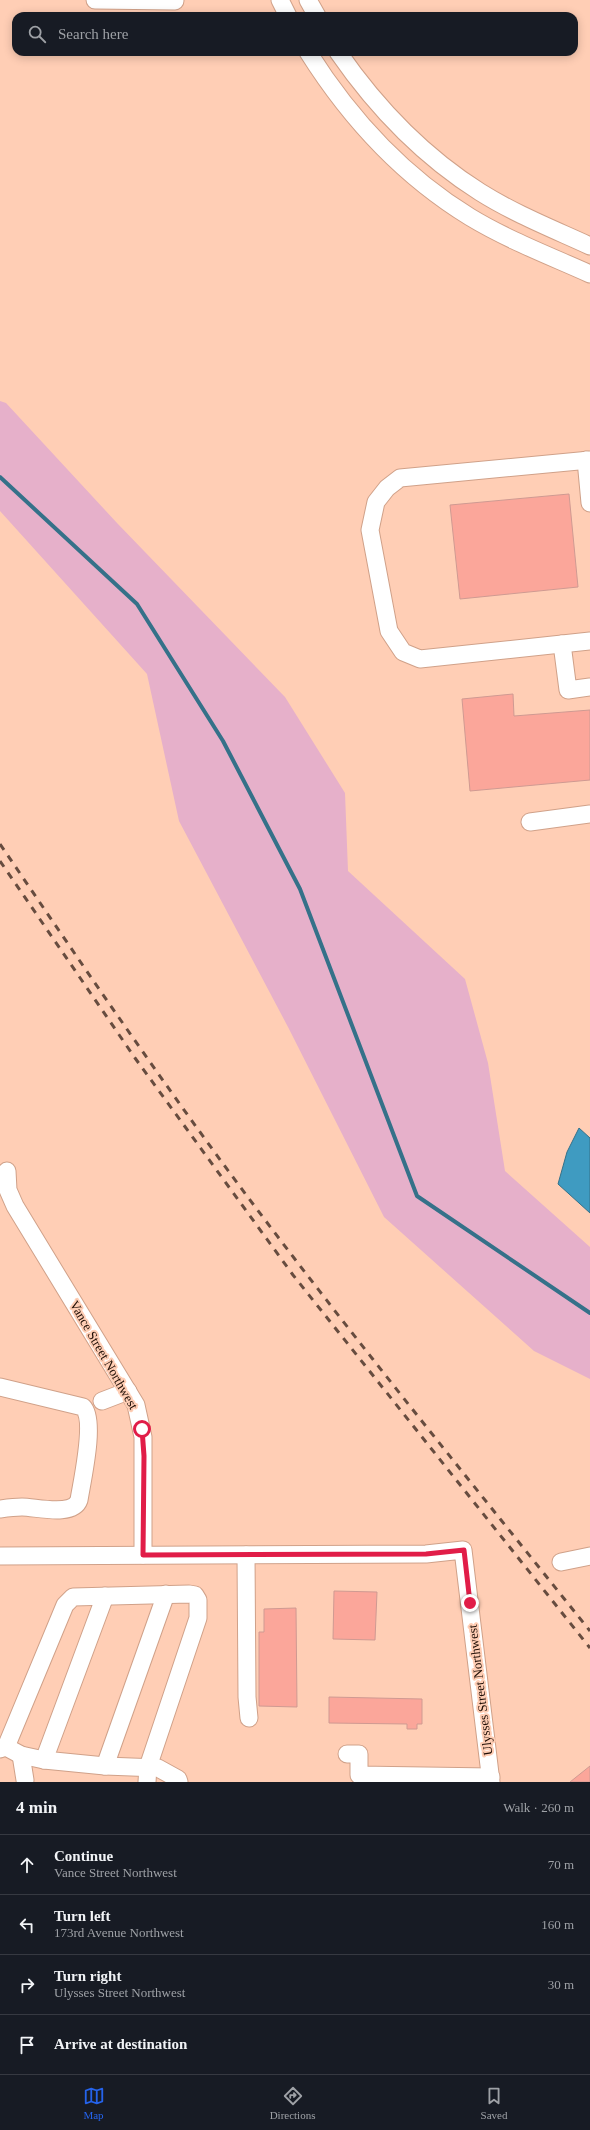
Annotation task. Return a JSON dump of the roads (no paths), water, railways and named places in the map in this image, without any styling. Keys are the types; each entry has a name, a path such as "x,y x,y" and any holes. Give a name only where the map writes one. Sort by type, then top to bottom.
{"street":[{"path":"95,0 175,1"},
{"path":"280,0 286,12"},
{"path":"308,0 315,12"},
{"path":"311,56 353,116 390,154 429,188 450,204 516,242 590,274"},
{"path":"341,56 382,110 439,163 481,193 507,208 590,246"},
{"path":"590,502 588,460 400,478 387,488 376,502 370,530 389,630 403,652 420,659 590,640"},
{"path":"562,644 568,690 590,687"},
{"path":"530,822 590,814"},
{"name":"Vance Street Northwest","path":"2,1169 8,1190 16,1206 136,1405 143,1436 143,1555"},
{"path":"0,1387 93,1404 128,1392"},
{"path":"0,1509 21,1507 48,1510 69,1509 78,1504 88,1429 88,1415 93,1404"},
{"name":"Ulysses Street Northwest","path":"246,1555 426,1554 464,1550 491,1780"},
{"path":"0,1556 246,1555 247,1697 249,1718"},
{"path":"562,1562 590,1556"},
{"path":"147,1775 199,1609 198,1600 195,1595 181,1593 73,1597 65,1605 3,1748 21,1755 44,1760 105,1766 147,1775 158,1768 178,1779 179,1782"},
{"path":"105,1766 166,1594"},
{"path":"44,1760 105,1596"},
{"path":"347,1754 359,1754 359,1775 491,1780"},
{"path":"21,1755 27,1781"}],"water":[{"path":"579,1128 590,1138 590,1213 558,1184 567,1152"}],"waterway":[{"path":"0,477 137,604 223,741 300,889 417,1196 590,1313"}],"railway":[{"path":"0,844 152,1065 247,1196 374,1361 590,1631"},
{"path":"0,861 135,1058 293,1275 590,1648"}]}
